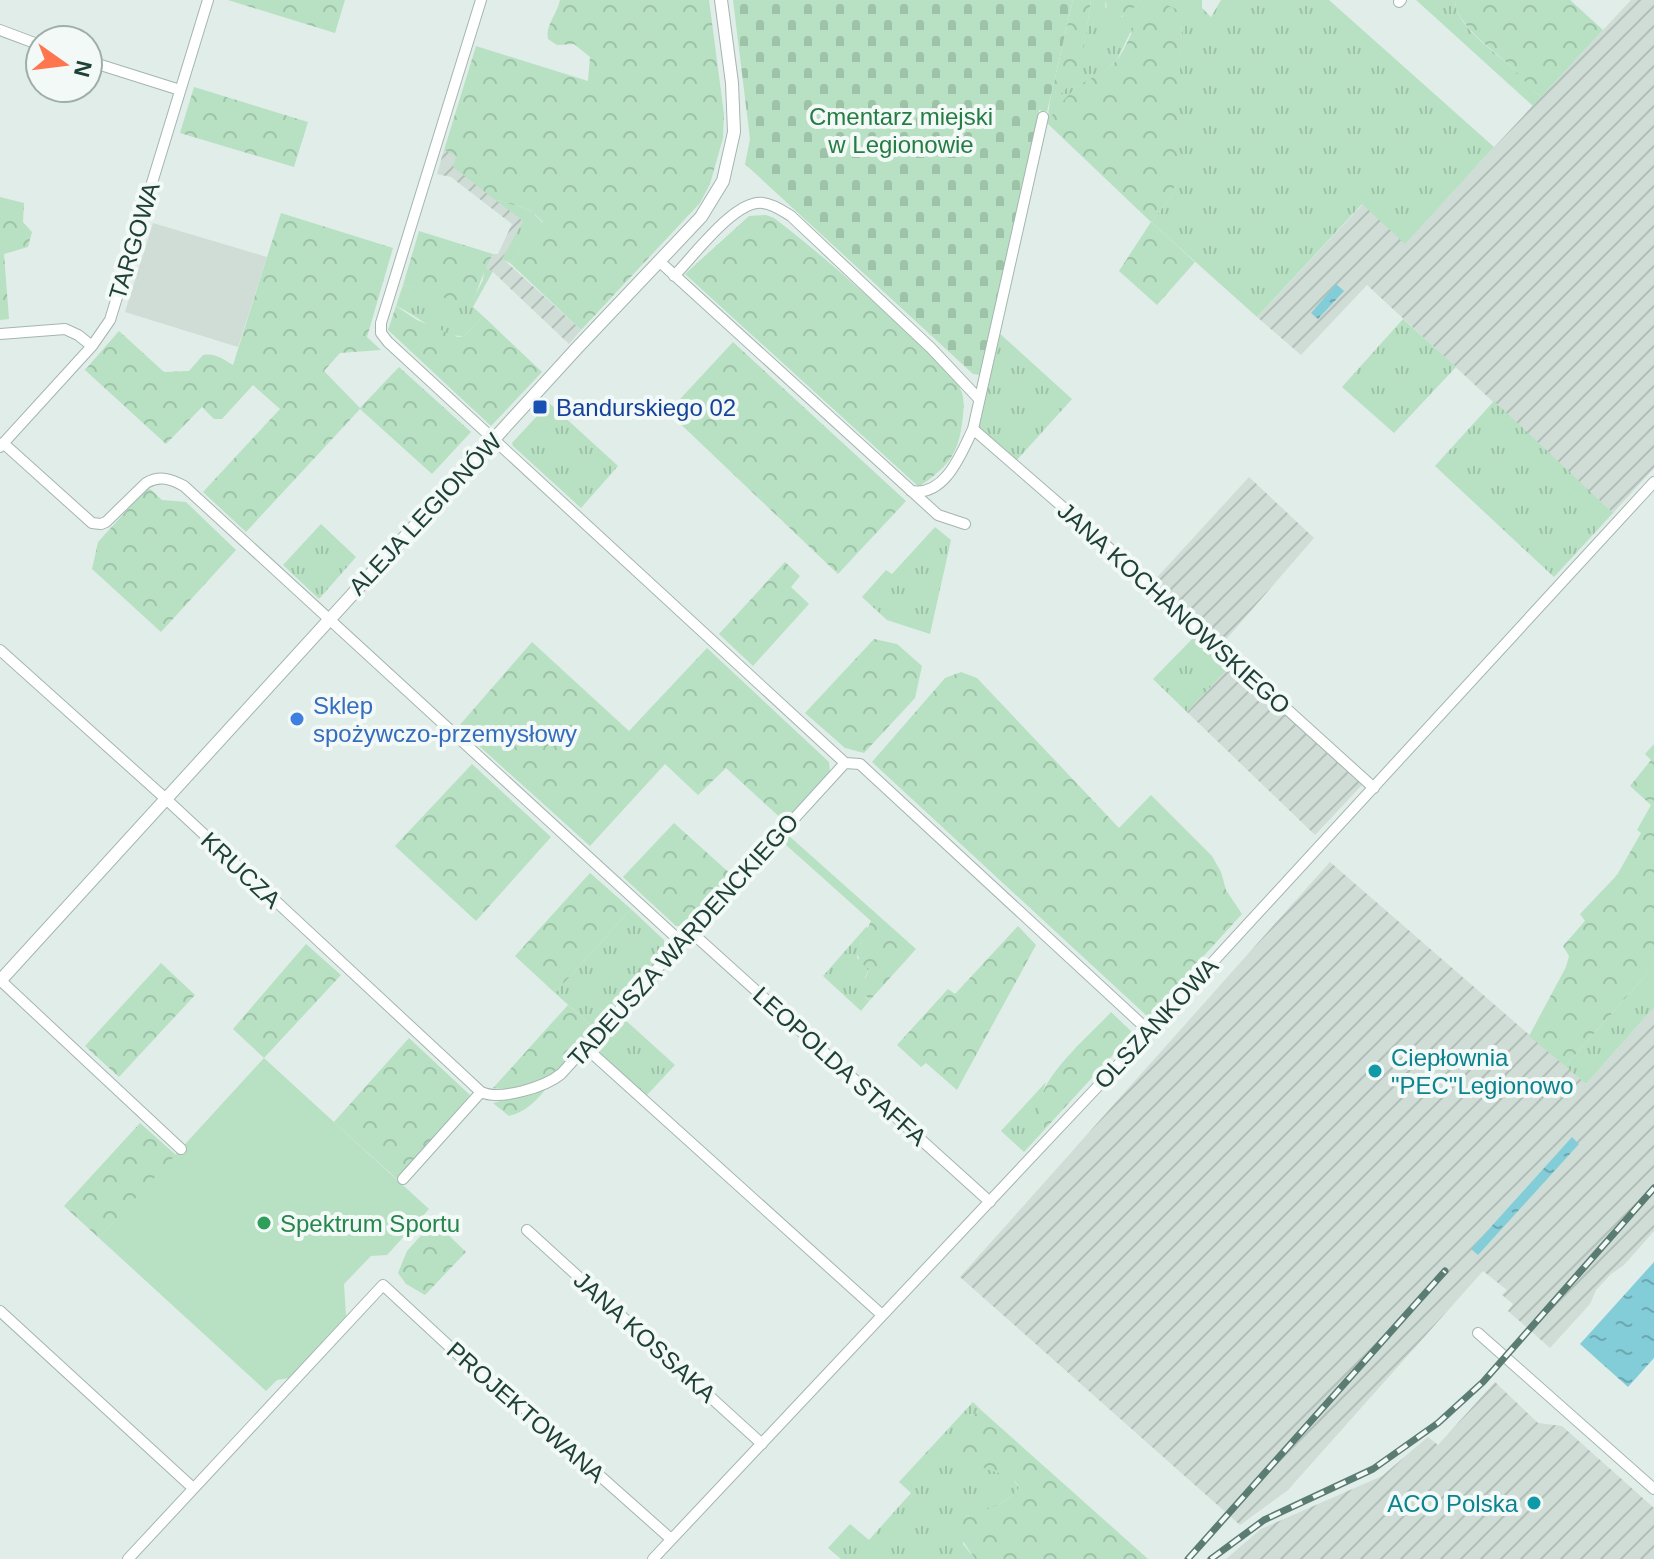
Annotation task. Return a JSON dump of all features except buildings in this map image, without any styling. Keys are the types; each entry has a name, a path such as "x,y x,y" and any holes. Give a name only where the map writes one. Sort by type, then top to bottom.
{"street":[{"name":"TARGOWA","path":"2,445 92,346 110,320 208,0"},
{"path":"481,0 381,328 388,342 845,763 860,764 1149,1031"},
{"name":"ALEJA LEGIONÓW","path":"0,980 706,210 719,189 731,154 734,132 734,102 721,0"},
{"path":"0,30 24,39"},
{"path":"104,66 180,90"},
{"path":"911,491 928,491 942,481 973,429 1043,117"},
{"path":"674,276 737,210 759,203 777,207 791,216 931,348 979,399"},
{"path":"660,262 938,515 965,524"},
{"path":"0,334 65,329 92,346"},
{"name":"JANA KOCHANOWSKIEGO","path":"973,429 1374,788"},
{"path":"2,445 92,523 106,522 154,479 168,479 184,486 680,941"},
{"name":"OLSZANKOWA","path":"653,1559 1149,1031 1654,482"},
{"name":"KRUCZA","path":"0,650 166,799 481,1092"},
{"name":"TADEUSZA WARDENCKIEGO","path":"481,1092 494,1096 524,1090 561,1074 845,763"},
{"name":"LEOPOLDA STAFFA","path":"690,931 990,1202"},
{"path":"0,980 181,1149"},
{"path":"585,1047 881,1314"},
{"path":"403,1179 481,1092"},
{"name":"JANA KOSSAKA","path":"527,1230 762,1444"},
{"name":"PROJEKTOWANA","path":"193,1488 383,1285 478,1373 491,1379 671,1539"},
{"path":"0,1311 193,1488 128,1559"},
{"path":"1478,1333 1654,1489"}],"shaded area":[{"path":"1631,0 1654,0 1654,468 1613,513 1367,285 1301,355 1257,317 1363,204 1405,243"},
{"path":"444,150 456,156 454,167 523,221 503,259 581,330 569,344 493,272 484,268 493,254 498,254 512,224 451,177 437,174"},
{"path":"153,223 267,257 238,347 125,312"},
{"path":"1249,477 1314,538 1222,644 1184,606 1174,603 1151,584"},
{"path":"1231,665 1363,784 1315,835 1187,712"},
{"path":"1330,862 1586,1084 1654,1007 1654,1231 1624,1265 1596,1290 1590,1304 1550,1348 1508,1311 1513,1304 1502,1295 1507,1290 1483,1271 1288,1490 1240,1525 960,1277"},
{"path":"1495,1382 1538,1423 1562,1426 1654,1508 1654,1559 1226,1559 1261,1529 1382,1476 1428,1437 1438,1445"}],"green space":[{"path":"228,0 345,0 335,33"},
{"path":"560,0 709,0 724,114 723,138 710,184 700,203 581,330 510,263 543,222 530,210 494,199 453,167 456,156 444,150 476,46 588,81 590,57 574,44 557,45 548,39 548,29"},
{"name":"Cmentarz miejski w Legionowie","path":"733,0 1073,0 1047,112 1039,110 980,375 973,374 745,164 750,139"},
{"path":"1073,0 1091,0 1082,57 1071,83 1050,100"},
{"path":"1091,0 1106,0 1105,7 1122,17 1141,0 1202,0 1202,8 1211,17 1221,0 1329,0 1494,147 1405,244 1362,204 1257,317 1151,222 1172,196 1182,23 1130,33 1117,60 1102,74 1077,87 1047,123 1050,100 1062,93 1077,70"},
{"path":"1106,0 1141,0 1126,14 1112,18 1107,16"},
{"path":"1416,0 1455,0 1457,10 1469,30 1541,97 1533,106"},
{"path":"1455,0 1570,0 1603,30 1541,97 1462,20"},
{"path":"1160,2 1176,9 1182,23 1179,165 1172,196 1151,222 1047,123 1075,89 1116,61 1143,14"},
{"path":"194,87 308,122 294,167 180,133"},
{"path":"0,197 24,203 23,222 32,232 28,247 4,254 9,319 0,320"},
{"path":"494,199 530,210 543,223 510,263 502,259 523,221"},
{"path":"281,213 393,248 367,337 381,350 340,353 324,371 360,408 399,367 471,432 432,474 360,409 246,532 203,492 280,409 253,385 222,419 214,419 202,407 166,444 85,370 119,331 164,372 189,371 203,355 215,356 233,365"},
{"path":"766,215 791,231 857,287 953,376 963,397 964,409 957,445 949,461 919,487 685,274 749,216"},
{"path":"1151,222 1195,262 1157,305 1119,271"},
{"path":"419,231 493,254 470,306 403,285"},
{"path":"484,268 493,271 473,307 483,316 464,336 437,330 396,306 403,285 470,305 483,280"},
{"path":"396,306 417,320 458,337 464,336 483,316 542,372 491,426 388,330"},
{"path":"1403,319 1456,367 1394,433 1342,387"},
{"path":"998,332 1072,399 1016,461 977,426"},
{"path":"733,342 906,501 838,574 668,412"},
{"path":"1494,401 1613,513 1554,577 1435,466"},
{"path":"549,403 618,466 581,508 512,443"},
{"path":"148,487 162,500 186,502 236,550 161,632 92,569 98,542"},
{"path":"321,524 356,557 319,599 283,565"},
{"path":"935,527 951,540 930,634 887,620 862,597 886,570 892,574"},
{"path":"785,562 800,576 791,587 809,604 753,666 719,634"},
{"path":"1197,634 1231,665 1187,712 1153,679"},
{"path":"874,639 897,644 922,666 915,698 864,753 845,748 805,713"},
{"path":"532,642 629,731 707,648 829,762 830,772 785,822 726,768 698,795 665,764 590,846 458,727"},
{"path":"961,672 977,678 1119,828 1151,795 1212,856 1221,872 1226,890 1242,914 1148,1017 872,762 945,678"},
{"path":"1654,744 1654,966 1565,1066 1529,1036 1566,967 1569,956 1563,946 1585,921 1580,914 1617,875 1641,833 1637,830 1651,805 1630,786 1651,760 1645,754"},
{"path":"472,764 551,837 476,921 395,846"},
{"path":"674,823 734,877 689,926 676,926 623,877"},
{"path":"788,835 916,949 870,1000 863,989 869,968 860,963 857,951 871,921 785,844 780,845"},
{"path":"590,873 631,909 555,993 515,956"},
{"path":"631,909 664,940 664,953 595,1029 555,993"},
{"path":"867,926 868,931 860,944 857,958 869,968 865,978 866,998 870,1000 861,1011 823,976"},
{"path":"1018,926 1036,945 957,1090 926,1063 921,1067 897,1045 948,989 955,994"},
{"path":"306,944 341,975 264,1058 233,1029"},
{"path":"161,963 195,995 119,1077 85,1046"},
{"path":"1654,966 1654,1007 1586,1084 1565,1066"},
{"path":"568,1005 595,1029 552,1074 540,1082 511,1089 493,1088"},
{"path":"1111,1012 1133,1033 1045,1129 1040,1104 1049,1080"},
{"path":"622,1017 675,1065 646,1096 593,1050"},
{"path":"409,1038 470,1095 397,1179 334,1122"},
{"name":"Spektrum Sportu","path":"264,1058 429,1209 387,1255 371,1256 344,1284 346,1316 289,1378 277,1380 266,1391 99,1238"},
{"path":"1046,1082 1041,1106 1045,1129 1024,1152 1001,1131"},
{"path":"545,1090 529,1106 509,1116 493,1103"},
{"path":"140,1123 176,1155 99,1238 64,1206"},
{"path":"434,1221 466,1252 425,1295 406,1284 398,1273 407,1251"},
{"path":"973,1402 981,1410 968,1417 985,1468 1011,1476 1019,1488 995,1506 965,1516 963,1544 975,1559 841,1559 828,1548 850,1524 869,1540 911,1493 899,1482"},
{"path":"981,1410 1148,1559 975,1559 954,1528 957,1519 999,1504 1019,1488 1009,1477 973,1461 955,1443 968,1417"}],"water":[{"path":"1336,284 1344,291 1318,319 1311,313"},
{"path":"1572,1137 1579,1144 1478,1255 1471,1249"},
{"path":"1654,1262 1654,1358 1628,1387 1580,1344"}],"railway":[{"path":"1211,1559 1264,1520 1373,1469 1438,1423 1483,1382 1654,1188"},
{"path":"1188,1559 1445,1271"}],"place":[{"name":"Bandurskiego 02","path":"540,407"},
{"name":"Sklep spożywczo-przemysłowy","path":"297,719"},
{"name":"Ciepłownia \"PEC\"Legionowo","path":"1375,1071"},
{"name":"Spektrum Sportu","path":"264,1223"},
{"name":"ACO Polska","path":"1534,1503"}]}
